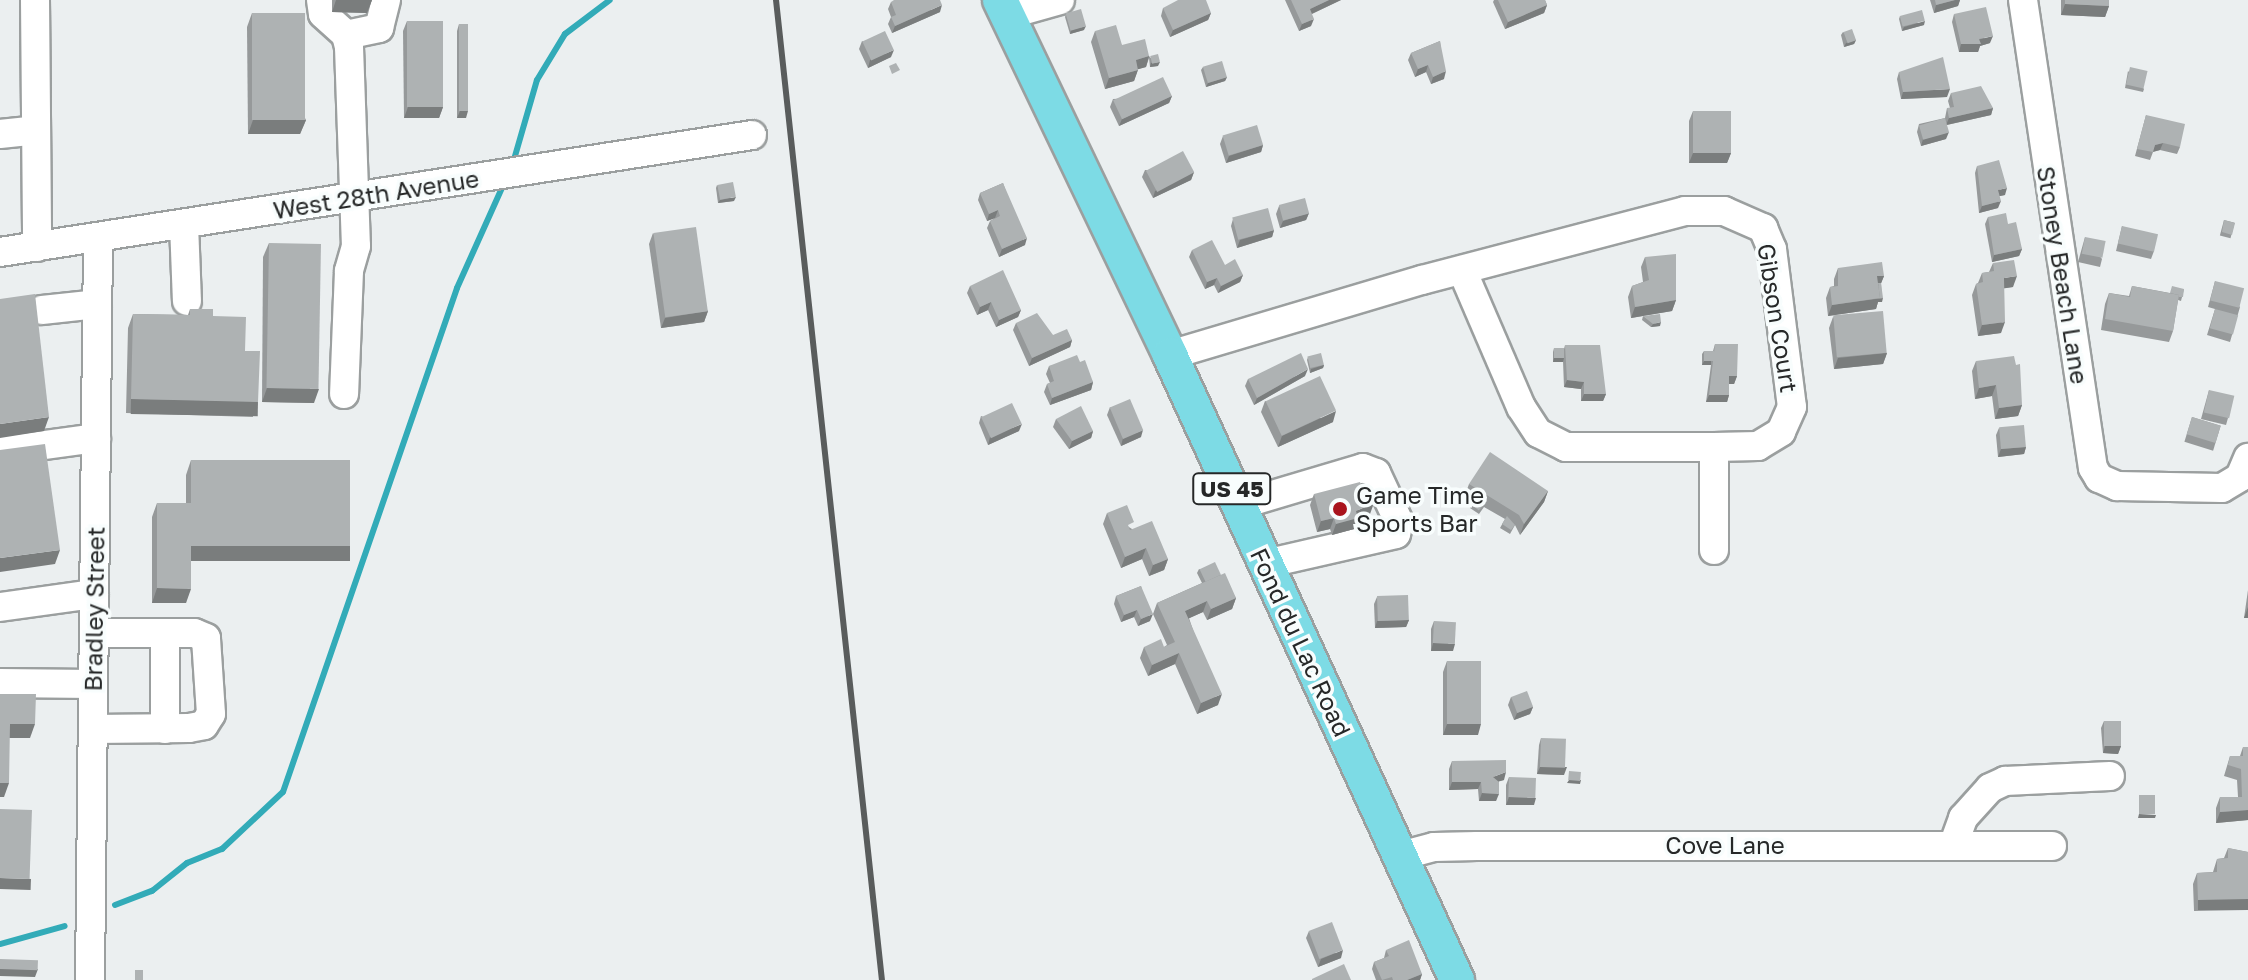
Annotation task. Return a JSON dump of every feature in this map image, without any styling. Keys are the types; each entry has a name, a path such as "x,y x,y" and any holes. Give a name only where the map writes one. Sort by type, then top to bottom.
{"main road":[{"name":"Fond du Lac Road","path":"1004,8 1170,355 1457,980"}],"street":[{"path":"35,0 37,247"},
{"path":"321,0 329,23 346,35 379,28 386,0"},
{"path":"1004,8 1060,0"},
{"name":"Stoney Beach Lane","path":"2023,0 2093,468 2108,484 2168,487 2233,485 2248,458"},
{"path":"344,394 349,271 356,246 346,35"},
{"path":"0,134 36,130"},
{"name":"West 28th Avenue","path":"0,252 752,135"},
{"name":"Gibson Court","path":"1170,355 1462,270 1685,211 1724,211 1763,228 1779,291 1792,407 1781,432 1758,446 1714,447 1566,447 1538,433 1521,407 1462,270"},
{"path":"184,224 187,301"},
{"name":"Bradley Street","path":"90,980 98,238"},
{"path":"42,310 97,304"},
{"path":"0,451 96,438"},
{"path":"1714,447 1714,550"},
{"path":"1239,505 1363,468 1376,473 1399,522 1396,534 1265,564"},
{"path":"0,607 94,594"},
{"path":"93,729 165,729 204,725 211,714 206,638 165,633 94,633"},
{"path":"165,633 165,729"},
{"path":"0,683 93,684"},
{"path":"1953,846 1963,818 1990,788 2005,781 2110,776"},
{"name":"Cove Lane","path":"1400,856 1434,847 1477,846 2052,846"}],"building":[{"path":"940,0 942,5 895,26 891,17 896,15 891,2"},
{"path":"1178,0 1206,0 1211,13 1173,30 1163,8"},
{"path":"1291,0 1329,0 1310,9 1314,19 1302,24"},
{"path":"1498,0 1545,0 1547,5 1508,22"},
{"path":"1935,0 1955,0 1936,5"},
{"path":"2065,0 2109,0 2109,6 2065,4"},
{"path":"1986,7 1993,36 1979,39 1981,44 1961,44 1954,14"},
{"path":"1081,9 1086,26 1071,31 1066,13"},
{"path":"1922,10 1925,21 1903,27 1900,16"},
{"path":"252,13 305,13 305,120 252,120"},
{"path":"407,21 443,21 443,107 407,107"},
{"path":"459,24 468,24 468,111 459,111"},
{"path":"1116,25 1122,45 1145,39 1149,56 1136,60 1138,70 1109,78 1095,31"},
{"path":"1852,29 1856,40 1848,43 1844,32"},
{"path":"885,31 894,50 871,61 862,42"},
{"path":"1440,41 1446,71 1433,77 1428,65 1418,69 1411,53"},
{"path":"1158,54 1160,62 1152,64 1150,56"},
{"path":"1943,57 1950,89 1903,92 1899,72"},
{"path":"1222,61 1227,77 1208,83 1203,67"},
{"path":"896,63 900,70 892,74 889,66"},
{"path":"2130,67 2148,71 2143,89 2126,85"},
{"path":"1163,77 1172,96 1122,119 1113,100"},
{"path":"1981,86 1993,108 1949,118 1947,108 1954,107 1951,93"},
{"path":"1693,111 1731,111 1731,153 1693,153"},
{"path":"2146,115 2185,124 2180,147 2163,143 2155,145 2153,152 2137,149"},
{"path":"1945,118 1949,132 1923,140 1919,125"},
{"path":"1257,125 1263,145 1229,156 1223,136"},
{"path":"1183,151 1194,172 1157,192 1146,171"},
{"path":"1999,160 2007,188 1998,190 2001,201 1982,206 1977,166"},
{"path":"733,182 736,197 720,200 717,185"},
{"path":"1003,183 1027,238 1002,249 990,221 1000,216 998,210 989,214 980,193"},
{"path":"1305,198 1309,213 1283,220 1279,205"},
{"path":"1268,208 1274,230 1238,240 1232,218"},
{"path":"2006,213 2008,224 2016,222 2022,249 1994,255 1988,217"},
{"path":"2224,220 2235,223 2232,235 2222,232"},
{"path":"2122,226 2158,234 2154,252 2118,244"},
{"path":"696,227 708,311 665,317 653,233"},
{"path":"2085,237 2106,241 2102,258 2082,254"},
{"path":"1212,240 1225,265 1235,259 1243,275 1221,286 1217,278 1207,282 1192,250"},
{"path":"269,243 321,244 318,389 266,388"},
{"path":"1676,254 1676,300 1635,307 1632,286 1649,280 1645,257"},
{"path":"2014,260 2017,276 2004,278 2005,322 1982,325 1976,284 1983,282 1982,273 1994,271 1993,263"},
{"path":"1882,262 1884,276 1877,276 1880,298 1832,305 1830,287 1838,286 1838,268"},
{"path":"1003,270 1021,310 999,320 991,302 980,307 970,286"},
{"path":"2215,281 2244,288 2239,308 2210,300"},
{"path":"1878,283 1881,283 1883,298 1876,299 1880,298"},
{"path":"2132,286 2179,295 2173,331 2105,319 2109,293 2130,297"},
{"path":"2172,286 2184,289 2183,297 2170,293"},
{"path":"35,294 49,417 0,424 0,299"},
{"path":"190,309 213,309 213,316 246,317 245,351 260,351 258,402 131,399 133,314 190,315"},
{"path":"2215,309 2238,315 2233,335 2210,328"},
{"path":"1883,311 1887,353 1837,357 1833,315"},
{"path":"1037,313 1053,335 1067,329 1072,340 1032,358 1016,323"},
{"path":"1660,314 1661,322 1653,324 1643,316"},
{"path":"1715,344 1738,344 1737,376 1729,376 1729,395 1709,395"},
{"path":"1565,345 1600,345 1606,394 1584,394 1584,382 1567,380"},
{"path":"1554,348 1564,348 1564,358 1554,358"},
{"path":"1704,351 1714,351 1714,361 1704,361"},
{"path":"1301,353 1308,369 1257,398 1248,379"},
{"path":"1321,353 1324,365 1310,368 1307,356"},
{"path":"1077,355 1080,362 1085,360 1093,382 1052,398 1047,384 1054,381 1049,366"},
{"path":"2014,356 2016,365 2020,364 2022,405 1999,408 1996,385 1979,388 1976,361"},
{"path":"1320,376 1336,410 1282,436 1266,401"},
{"path":"2209,390 2234,396 2229,418 2204,412"},
{"path":"1130,399 1143,430 1123,439 1110,408"},
{"path":"1012,403 1022,424 991,438 981,417"},
{"path":"1081,406 1093,431 1072,441 1056,419"},
{"path":"2192,417 2221,426 2215,443 2187,434"},
{"path":"2024,425 2026,447 2001,449 1999,427"},
{"path":"45,444 60,550 0,558 0,450"},
{"path":"1490,452 1548,491 1524,524 1519,515 1469,484"},
{"path":"191,460 350,460 350,546 191,546 191,589 157,588 157,503 191,503"},
{"name":"Game Time Sports Bar","path":"1360,482 1362,488 1369,486 1374,503 1356,511 1358,518 1336,524 1334,518 1321,521 1314,494"},
{"path":"1477,495 1486,502 1479,510 1470,504"},
{"path":"1127,505 1134,522 1128,525 1130,530 1152,521 1168,559 1153,565 1146,548 1125,557 1107,513"},
{"path":"1507,516 1515,525 1511,530 1502,524"},
{"path":"1215,562 1221,575 1206,582 1200,569"},
{"path":"1225,573 1236,598 1211,609 1207,601 1185,611 1222,694 1201,703 1179,653 1152,665 1144,647 1161,639 1164,647 1175,642 1157,603"},
{"path":"1141,586 1153,614 1141,619 1137,610 1124,615 1116,596"},
{"path":"1408,595 1409,620 1378,621 1377,596"},
{"path":"1434,621 1456,622 1455,644 1433,643"},
{"path":"1447,661 1481,661 1481,724 1447,724"},
{"path":"1527,691 1533,707 1517,713 1511,697"},
{"path":"0,694 36,694 35,724 10,724 9,783 0,783"},
{"path":"2104,721 2121,721 2121,746 2104,746"},
{"path":"1541,738 1566,739 1565,768 1540,767"},
{"path":"2243,747 2248,747 2248,810 2220,812 2220,797 2242,797 2241,769 2228,765 2230,756 2243,756"},
{"path":"1506,760 1506,772 1493,777 1499,782 1499,794 1482,793 1481,782 1452,782 1452,761"},
{"path":"1569,771 1581,772 1580,781 1568,780"},
{"path":"1509,777 1536,778 1535,798 1508,797"},
{"path":"2139,795 2155,795 2155,814 2139,814"},
{"path":"0,809 32,810 30,879 0,878"},
{"path":"2228,848 2248,852 2248,899 2198,900 2197,873 2217,872 2217,859 2228,858"},
{"path":"1332,922 1343,950 1319,959 1309,931"},
{"path":"1409,940 1422,974 1407,980 1393,980 1392,977 1382,980 1374,962 1389,956 1386,950"},
{"path":"0,959 38,960 38,970 0,969"},
{"path":"1344,964 1351,980 1312,980 1312,979"},
{"path":"135,970 143,970 143,980 135,980"}],"waterway":[{"path":"513,163 537,80 565,34 610,0"},
{"path":"115,905 152,891 187,863 222,849 283,792 457,288 505,181"},
{"path":"0,944 65,926"}],"railway":[{"path":"776,0 882,980"}],"place":[{"name":"Game Time Sports Bar","path":"1340,509"}]}
